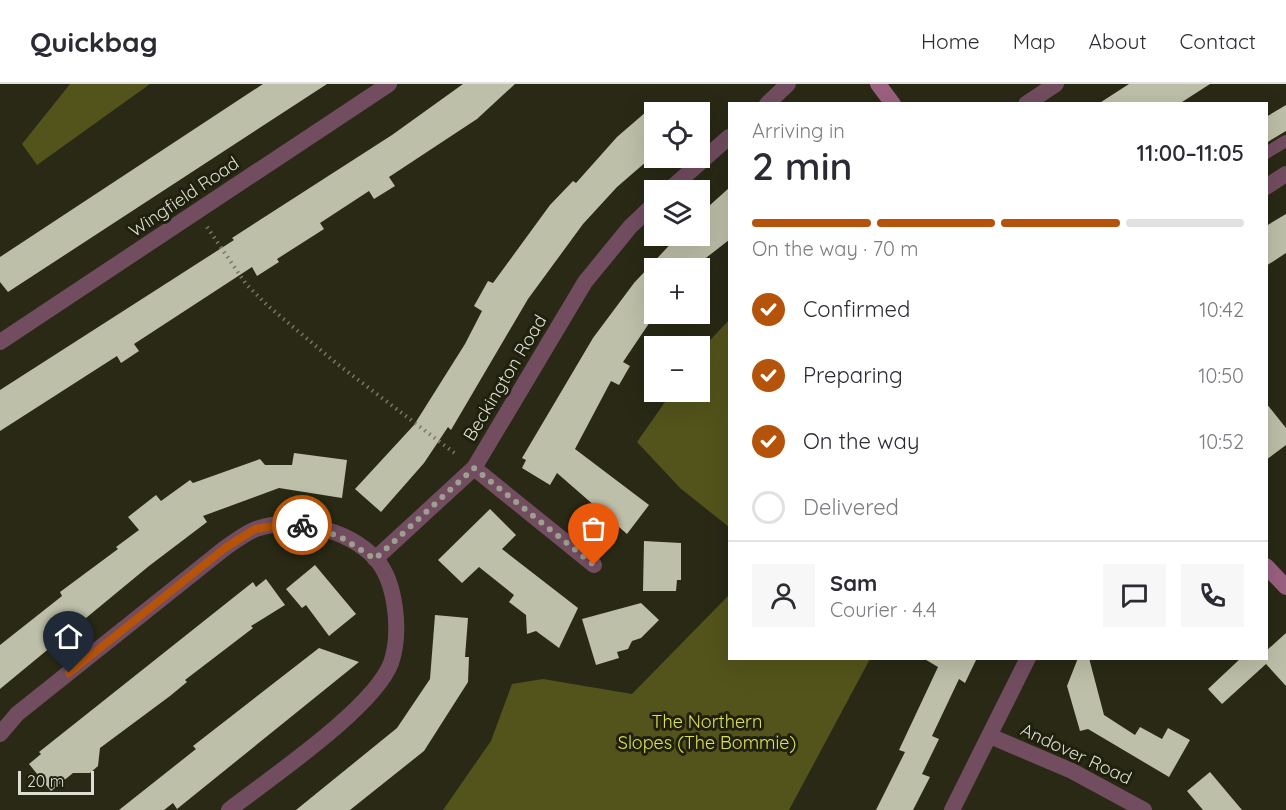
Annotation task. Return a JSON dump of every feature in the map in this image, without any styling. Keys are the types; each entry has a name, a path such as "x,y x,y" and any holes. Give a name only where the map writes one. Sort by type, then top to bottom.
{"main road":[{"path":"879,84 892,102"},
{"path":"1268,568 1286,587"}],"street":[{"name":"Wingfield Road","path":"0,342 389,84"},
{"path":"769,102 789,84"},
{"path":"1029,102 1056,84"},
{"path":"680,180 728,138"},
{"path":"1268,186 1285,177"},
{"name":"Beckington Road","path":"375,559 474,468 585,282 630,227 644,214"},
{"path":"474,468 594,565"},
{"path":"0,734 17,714 225,548 255,529 293,523 327,530 352,542 375,559 389,584 396,636 391,663 374,692 347,717 229,810"},
{"path":"952,810 1027,660"},
{"name":"Andover Road","path":"990,736 1082,776 1144,810"}],"lane":[{"path":"1268,152 1286,141"}],"path":[{"path":"210,231 246,284 267,305 336,363 474,468"}],"green space":[{"path":"70,84 150,84 37,165 22,144"},
{"path":"728,321 728,526 680,488 637,442 665,402 710,402 710,340"},
{"name":"The Northern Slopes (The Bommie)","path":"728,596 728,660 869,660 789,810 443,810 491,741 512,684 543,679 632,694"}],"building":[{"path":"263,84 327,84 8,292 0,282 0,257"},
{"path":"463,84 515,84 477,119 389,177 395,186 374,199 369,191 320,223 324,229 277,259 279,262 257,276 252,267 134,344 139,351 121,363 117,356 0,431 0,390 234,240 232,238 392,135"},
{"path":"1129,84 1210,84 1182,102 1101,102"},
{"path":"1286,105 1286,131 1268,142 1268,116"},
{"path":"644,114 644,164 617,187 583,224 528,299 451,430 448,427 424,463 381,512 355,489 414,425 465,344 482,311 474,306 488,281 493,283 550,205 573,181 576,183 617,137"},
{"path":"728,189 728,241 706,258 657,258 669,246 710,246 710,205"},
{"path":"1286,214 1286,253 1268,265 1268,225"},
{"path":"644,272 644,324 649,324 623,362 630,366 619,385 611,381 575,449 649,505 627,534 557,473 550,485 522,468 526,460 522,458 593,338"},
{"path":"1268,406 1286,428 1286,445 1268,458"},
{"path":"294,453 347,460 342,498 279,488 203,516 207,522 149,566 0,689 0,645 62,596 60,592 118,549 116,547 139,530 128,517 156,495 161,501 190,480 193,483 260,459 265,465 292,465"},
{"path":"490,509 516,535 502,549 578,608 559,648 536,631 527,634 526,615 509,602 514,595 479,567 462,583 438,560"},
{"path":"644,541 681,543 681,580 677,580 676,591 643,591"},
{"path":"315,565 356,614 329,636 306,605 302,608 286,589"},
{"path":"266,579 285,605 251,626 253,628 185,680 187,682 170,696 100,748 98,766 90,773 73,773 51,791 29,764 41,754 39,752 253,582 256,587"},
{"path":"641,603 659,620 641,638 632,641 628,649 617,652 619,658 596,665 582,619"},
{"path":"435,615 468,618 465,657 469,657 468,682 424,751 350,810 296,810 397,728 430,679"},
{"path":"1286,633 1286,686 1266,664 1222,704 1208,689 1239,660 1268,660 1268,649"},
{"path":"319,648 359,662 177,809 173,803 164,810 119,810 196,749 193,746"},
{"path":"926,660 976,660 965,683 959,679 932,736 939,739 922,774 930,777 913,810 876,810 905,752 899,750 938,667"},
{"path":"1077,660 1090,660 1104,715 1135,735 1140,727 1162,739 1168,728 1190,740 1169,777 1088,729 1080,731 1067,686"},
{"path":"1210,772 1242,810 1203,810 1187,791"}],"way so far":[{"path":"302,525 327,530 352,542 375,559 474,468 594,565"}],"route":[{"path":"69,673 225,548 255,529 293,523 302,525"}]}
